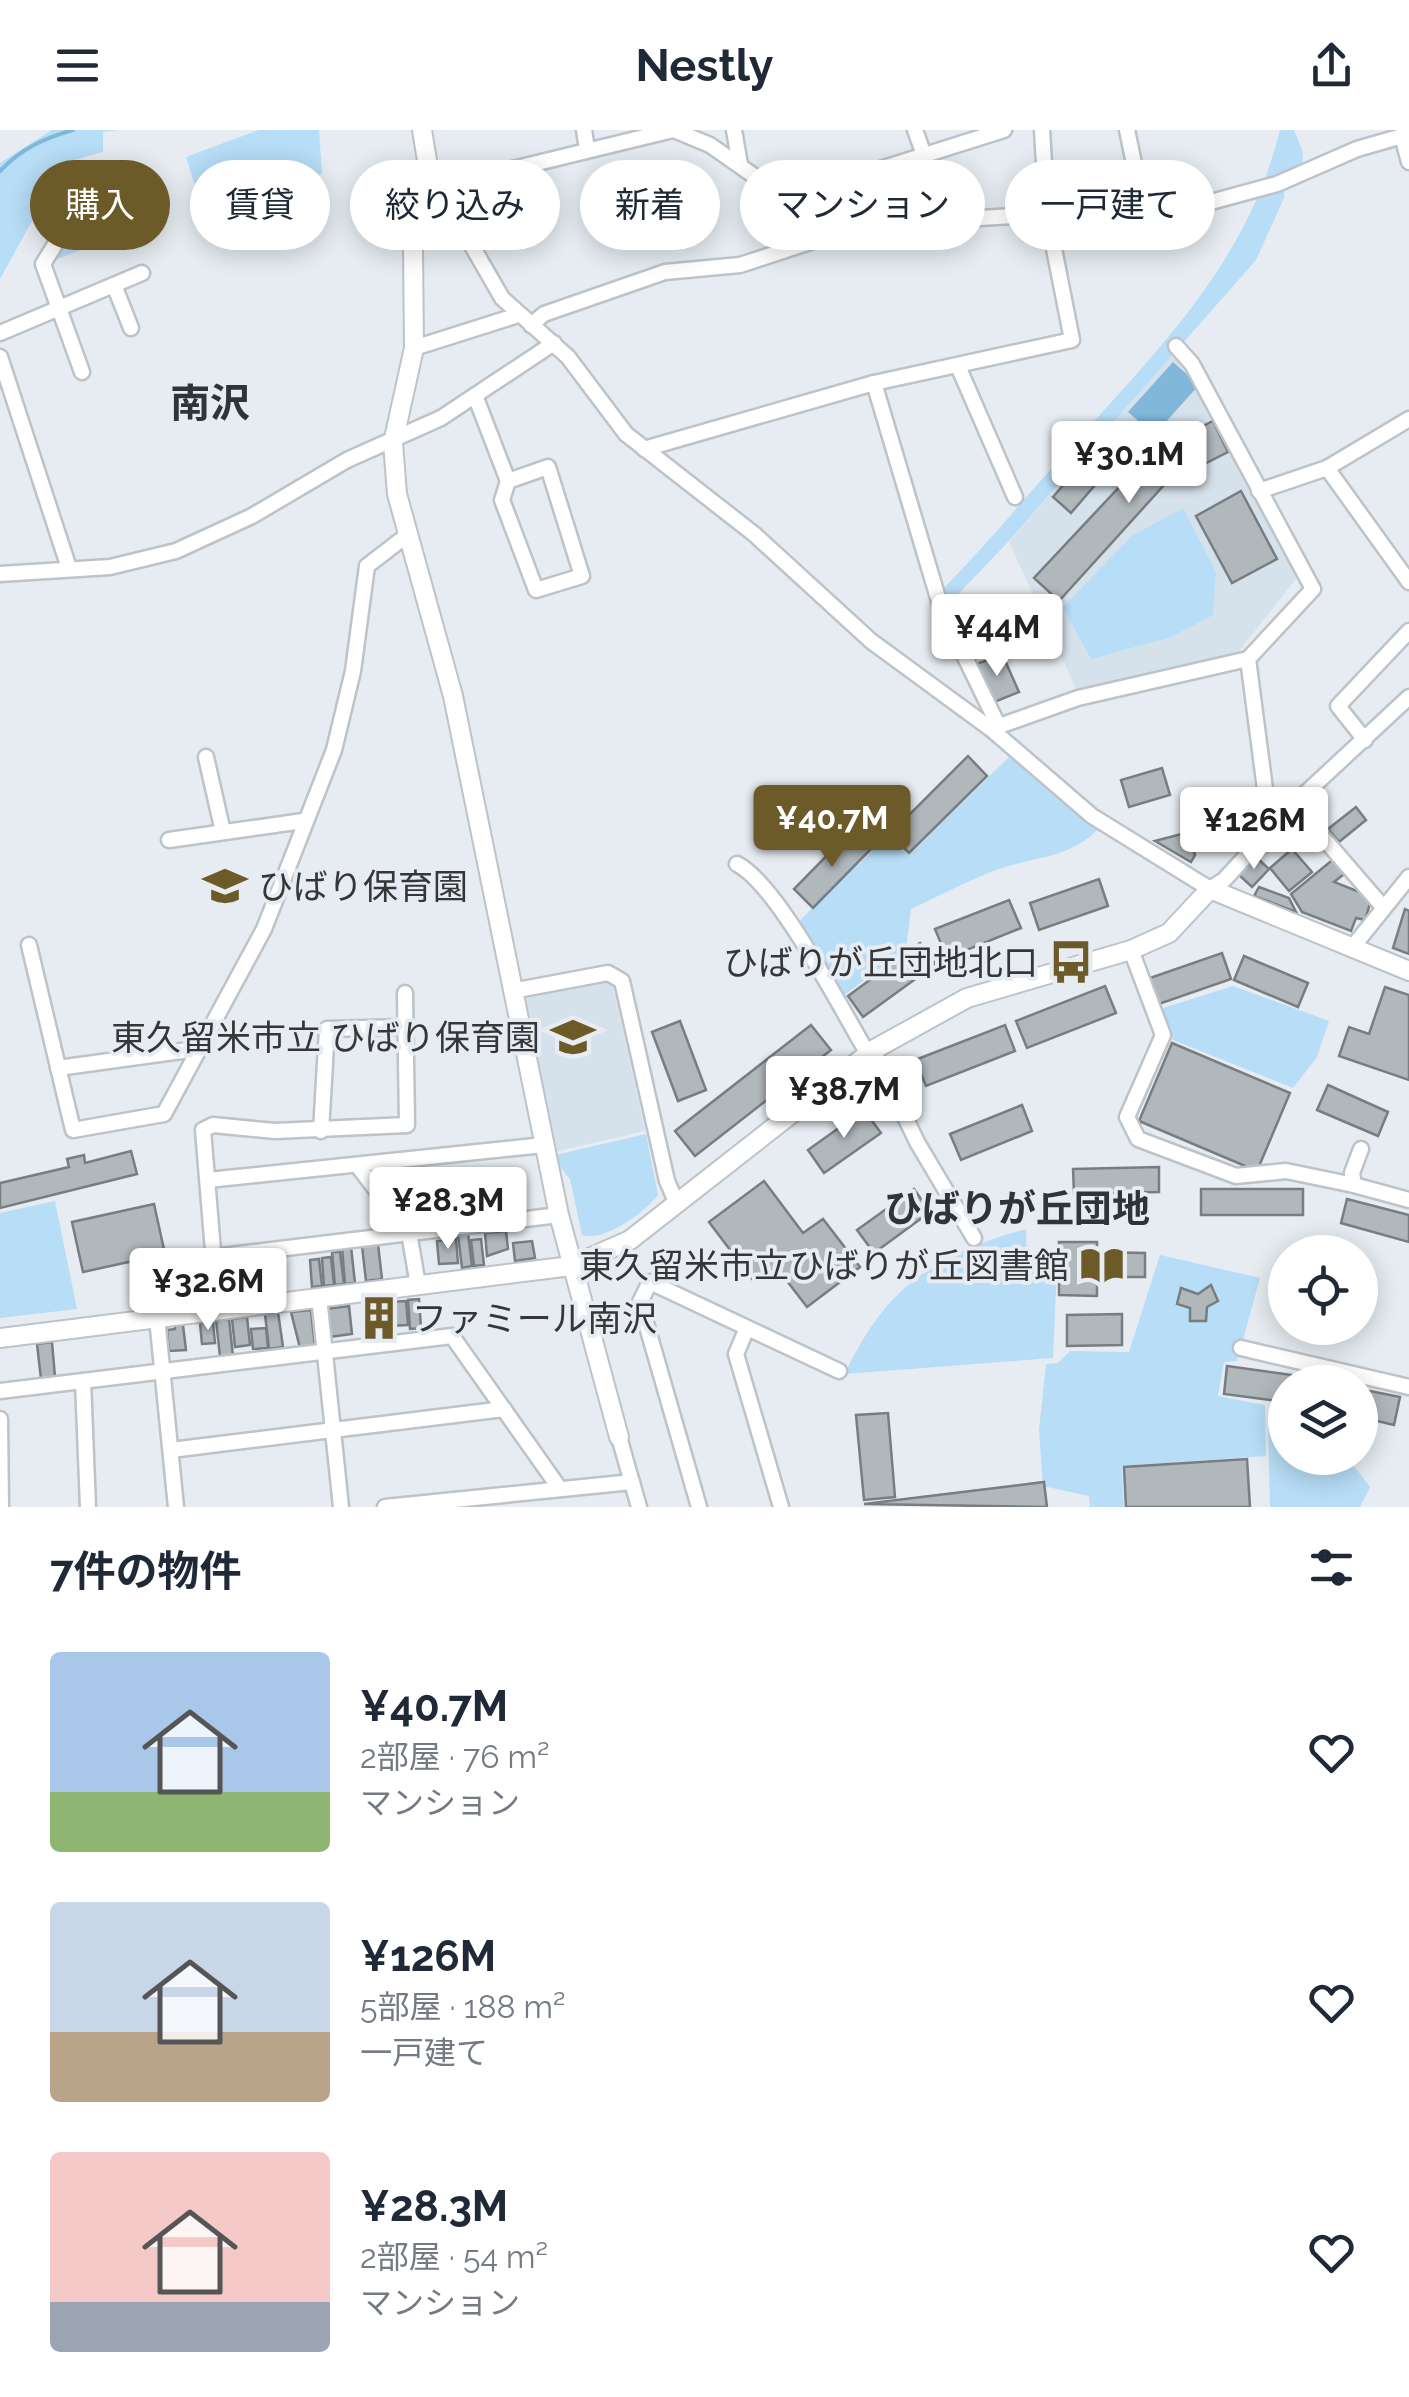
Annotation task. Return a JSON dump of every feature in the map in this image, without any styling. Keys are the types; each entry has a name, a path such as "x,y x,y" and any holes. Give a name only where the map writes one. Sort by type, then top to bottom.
{"street":[{"path":"422,130 427,160"},
{"path":"584,130 586,149"},
{"path":"544,160 673,130 740,165"},
{"path":"734,130 740,165"},
{"path":"914,130 924,155"},
{"path":"908,160 1004,130"},
{"path":"1042,130 1044,160"},
{"path":"1127,130 1133,160"},
{"path":"1215,201 1276,184 1357,149 1406,135 1409,162"},
{"path":"52,250 44,264 82,372"},
{"path":"413,250 414,348 394,443 406,536 453,696 571,1266 639,1507"},
{"path":"474,250 502,298 554,342 626,434 754,534 871,641 995,727 1092,816 1210,890 1409,971"},
{"path":"414,348 525,320 665,272 740,265 786,250"},
{"path":"644,449 874,384 1072,340 1054,250"},
{"path":"0,333 142,273"},
{"path":"114,285 132,328"},
{"path":"0,574 110,566 176,550 252,516 346,460 394,443 476,398 554,342"},
{"path":"995,727 1078,698 1248,658 1313,589 1192,364 1176,346"},
{"path":"0,357 69,568"},
{"path":"958,366 1015,497"},
{"path":"874,384 941,608 995,727"},
{"path":"476,398 508,481 502,500 536,590 582,576 548,467 508,481"},
{"path":"1259,491 1327,468 1409,419"},
{"path":"1327,468 1409,582"},
{"path":"29,945 73,1130 164,1114 264,929 340,732 353,672 367,566 406,536"},
{"path":"1365,740 1338,706 1407,639"},
{"path":"1248,658 1270,828"},
{"path":"0,1338 571,1266 618,1247 870,1052 966,998 1130,950 1181,924 1294,804 1409,697"},
{"path":"206,757 222,832"},
{"path":"1294,804 1383,907"},
{"path":"169,840 303,821"},
{"path":"737,864 749,870 782,914 870,1052 974,1238"},
{"path":"1351,949 1409,877"},
{"path":"1130,950 1163,1035 1127,1116 1138,1139 1236,1176 1286,1171 1409,1200"},
{"path":"512,991 608,973 622,981 667,1181 677,1204"},
{"path":"218,1311 203,1130 212,1125 321,1131 407,1125 405,993"},
{"path":"321,1131 327,1029 406,1026"},
{"path":"58,1068 196,1049"},
{"path":"208,1180 544,1144"},
{"path":"1354,1185 1352,1173 1361,1149"},
{"path":"357,1165 408,1234 418,1285"},
{"path":"213,1257 559,1215"},
{"path":"699,1507 640,1302 650,1282 839,1371"},
{"path":"320,1298 341,1507"},
{"path":"157,1318 176,1507"},
{"path":"747,1328 736,1354 781,1507"},
{"path":"0,1391 452,1336 560,1489"},
{"path":"1241,1348 1409,1387"},
{"path":"83,1380 88,1507"},
{"path":"171,1450 504,1409"},
{"path":"0,1419 1,1507"},
{"path":"384,1507 496,1502 560,1489 632,1482"}],"shaded area":[{"path":"52,130 118,130 103,132 103,152 75,160 30,160 30,225 0,279 0,163"},
{"path":"259,130 319,130 321,160 190,160 190,170 186,157"},
{"path":"1280,130 1294,130 1303,152 1301,176 1285,183 1284,198 1256,260 1008,542 943,610 938,594 1137,374 1197,301 1246,222"},
{"path":"54,250 82,250 46,263"},
{"path":"1175,352 1191,367 1300,574 1239,651 1078,693 1009,542"},
{"path":"1173,362 1199,385 1154,435 1128,412"},
{"path":"1183,508 1216,572 1213,615 1171,637 1091,659 1063,607 1132,536"},
{"path":"1009,757 1097,830 1074,847 996,870 911,909 906,949 839,999 795,925 888,836 909,855"},
{"name":"東久留米市立 ひばり保育園","path":"606,981 613,986 645,1131 550,1153 514,998"},
{"path":"1233,986 1329,1021 1317,1057 1293,1088 1173,1040 1160,1009"},
{"path":"646,1134 658,1195 644,1210 612,1230 601,1235 582,1235 570,1179 551,1156"},
{"path":"55,1201 77,1309 0,1318 0,1213"},
{"path":"1026,1229 1027,1266 1057,1267 1053,1358 845,1374 877,1318 916,1278 965,1250"},
{"path":"1160,1255 1260,1278 1237,1361 1224,1362 1218,1396 1265,1405 1266,1456 1122,1466 1124,1507 1090,1507 1089,1496 1043,1486 1039,1430 1046,1364 1058,1363 1070,1351 1129,1352"},
{"path":"191,1270 193,1290 140,1296 138,1275"},
{"path":"1269,1475 1361,1475 1370,1487 1360,1507 1270,1507"}],"building":[{"path":"1213,421 1228,452 1165,484 1059,601 1034,578 1152,452"},
{"path":"1096,448 1114,463 1071,513 1053,497"},
{"path":"1241,491 1277,559 1232,583 1196,516"},
{"path":"1003,656 1019,692 992,703 975,664"},
{"path":"968,756 987,776 909,853 890,834"},
{"path":"1162,768 1170,795 1129,807 1121,780"},
{"path":"1356,807 1366,820 1339,842 1328,829"},
{"path":"851,831 870,850 813,908 794,889"},
{"path":"1189,832 1195,855 1191,862 1155,841"},
{"path":"1292,849 1312,872 1289,891 1270,868"},
{"path":"1256,857 1269,869 1252,887 1239,875"},
{"path":"1336,857 1348,871 1334,882 1372,897 1365,920 1356,918 1351,931 1302,912 1291,894"},
{"path":"1099,879 1108,906 1039,930 1030,903"},
{"path":"1259,887 1289,898 1296,912 1254,896"},
{"path":"1009,900 1021,928 947,958 935,929"},
{"path":"1405,909 1409,911 1409,954 1393,948"},
{"path":"920,943 936,964 863,1017 848,996"},
{"path":"1222,953 1231,979 1156,1005 1147,979"},
{"path":"1244,956 1308,983 1298,1007 1234,980"},
{"path":"1105,986 1116,1013 1027,1048 1016,1021"},
{"path":"1385,987 1409,995 1409,1080 1339,1056 1349,1027 1369,1034"},
{"path":"680,1021 706,1090 678,1101 652,1032"},
{"path":"811,1025 831,1050 695,1156 675,1131"},
{"path":"1005,1025 1015,1051 926,1086 915,1060"},
{"path":"1172,1043 1290,1093 1257,1171 1139,1121"},
{"path":"1328,1085 1388,1112 1378,1136 1317,1110"},
{"path":"1022,1105 1032,1131 961,1160 950,1134"},
{"path":"864,1110 881,1133 824,1173 808,1150"},
{"path":"131,1151 137,1174 0,1208 0,1183 69,1167 67,1159 84,1155 85,1163"},
{"path":"1159,1167 1159,1192 1074,1194 1073,1169"},
{"path":"764,1181 803,1233 823,1219 860,1267 807,1307 777,1268 752,1279 709,1222"},
{"path":"914,1189 930,1212 874,1253 857,1230"},
{"path":"1201,1189 1303,1189 1303,1215 1201,1215"},
{"path":"1347,1199 1409,1215 1409,1242 1341,1223"},
{"path":"154,1204 165,1254 83,1272 72,1222"},
{"path":"506,1231 508,1249 487,1256 485,1233"},
{"path":"468,1233 472,1266 462,1268 458,1235"},
{"path":"456,1239 458,1263 439,1264 437,1241"},
{"path":"481,1239 484,1265 474,1266 471,1240"},
{"path":"532,1241 535,1258 515,1261 513,1243"},
{"name":"東久留米市立ひばりが丘図書館","path":"1059,1242 1097,1242 1097,1252 1145,1253 1145,1277 1097,1277 1097,1296 1059,1295"},
{"path":"378,1244 382,1279 366,1281 362,1246"},
{"path":"342,1247 351,1247 355,1283 345,1284"},
{"path":"332,1252 340,1252 344,1284 335,1285"},
{"path":"331,1257 334,1285 324,1286 322,1258"},
{"path":"277,1259 281,1291 271,1292 267,1261"},
{"path":"319,1259 322,1286 312,1287 310,1260"},
{"path":"245,1262 250,1295 239,1296 235,1263"},
{"path":"268,1275 270,1292 255,1295 252,1278"},
{"path":"1211,1285 1218,1301 1207,1307 1206,1321 1190,1321 1190,1308 1177,1304 1181,1288 1198,1294"},
{"path":"419,1299 421,1328 410,1329 408,1300"},
{"path":"406,1301 408,1325 388,1326 387,1302"},
{"name":"ファミール南沢","path":"385,1303 388,1332 373,1333 371,1304"},
{"path":"349,1306 352,1334 329,1337 326,1309"},
{"path":"311,1310 315,1347 300,1348 291,1312"},
{"path":"278,1312 283,1347 269,1349 265,1314"},
{"path":"1122,1314 1122,1345 1067,1346 1067,1315"},
{"path":"247,1317 250,1345 235,1347 232,1319"},
{"path":"229,1319 233,1356 220,1357 216,1320"},
{"path":"213,1322 215,1343 202,1344 200,1323"},
{"path":"175,1325 183,1325 186,1350 169,1351 167,1330 175,1329"},
{"path":"266,1328 268,1348 253,1349 251,1329"},
{"path":"52,1342 55,1377 41,1379 37,1344"},
{"path":"1227,1366 1268,1372 1268,1400 1224,1394"},
{"path":"1378,1393 1400,1397 1394,1425 1378,1421"},
{"path":"888,1413 895,1497 864,1500 856,1415"},
{"path":"1247,1459 1250,1507 1126,1507 1124,1467"},
{"path":"1044,1482 1047,1507 864,1504"}],"waterway":[{"path":"0,171 34,145 73,130"}],"place":[{"name":"ひばり保育園","path":"225,886"},
{"name":"ひばりが丘団地北口","path":"1071,962"},
{"name":"東久留米市立 ひばり保育園","path":"573,1037"},
{"name":"東久留米市立ひばりが丘図書館","path":"1102,1265"},
{"name":"ファミール南沢","path":"379,1318"}],"district":[{"name":"南沢","path":"210,402"},
{"name":"ひばりが丘団地","path":"1017,1208"}]}
